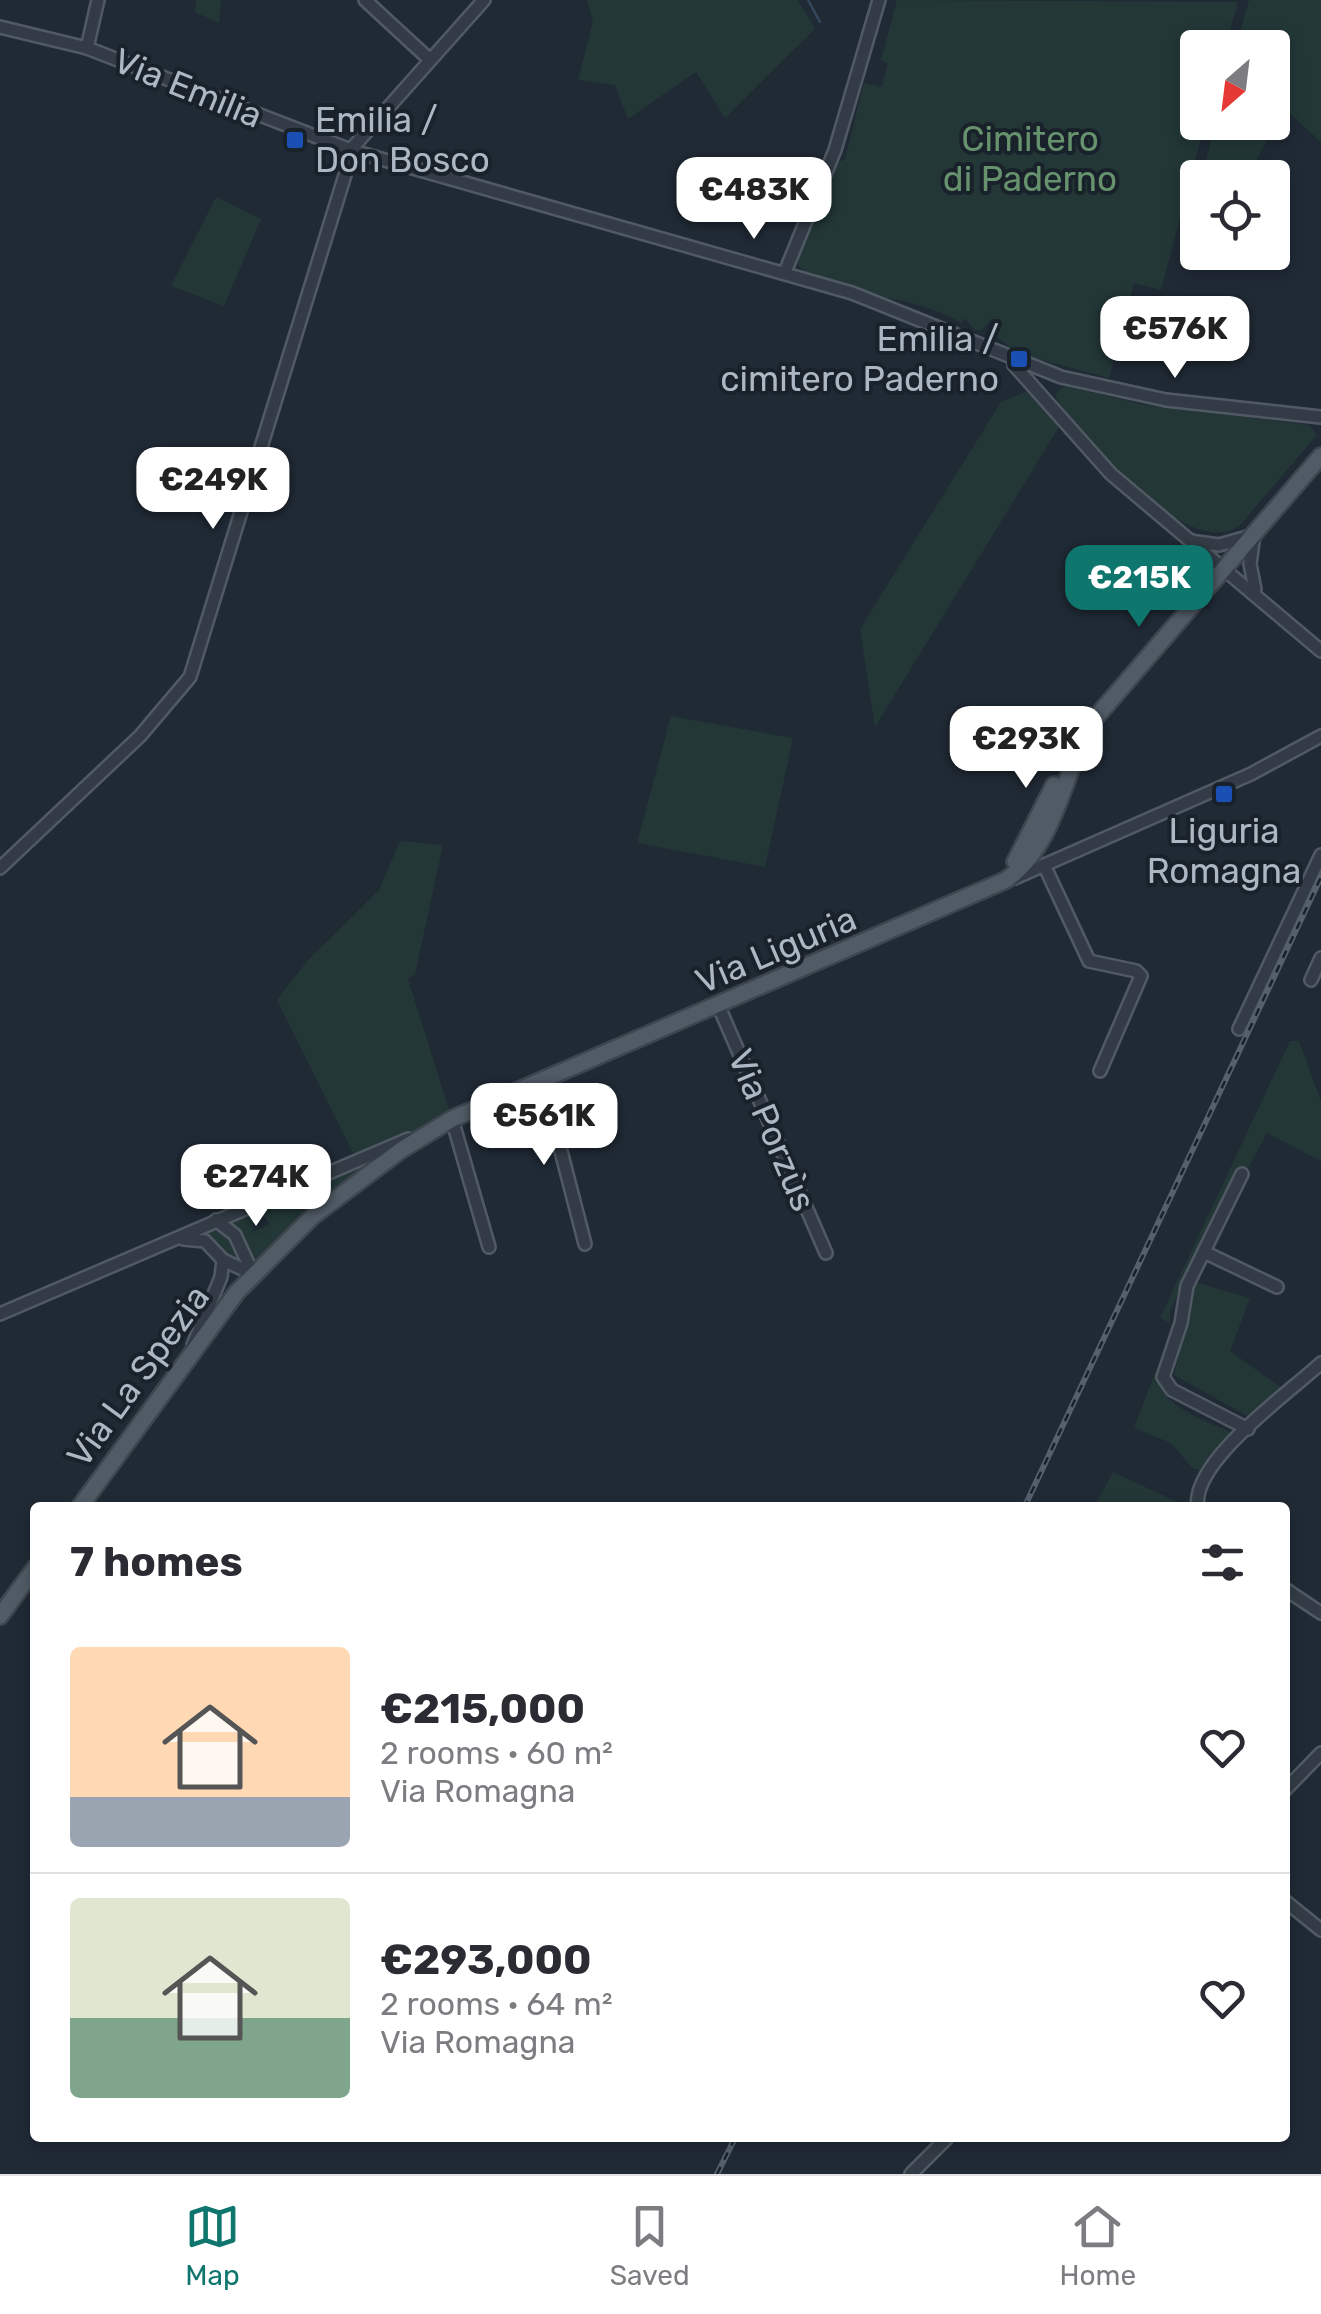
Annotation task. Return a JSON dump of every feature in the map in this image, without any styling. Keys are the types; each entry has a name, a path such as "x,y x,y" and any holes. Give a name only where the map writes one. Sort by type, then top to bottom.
{"main road":[{"path":"1027,857 1071,750 1321,456"},
{"name":"Via Liguria","path":"430,1130 993,888 1027,857"},
{"name":"Via La Spezia","path":"83,1502 191,1350 253,1274 313,1216 430,1130"},
{"path":"0,1616 30,1575"}],"street":[{"path":"87,48 98,0"},
{"path":"364,0 430,60"},
{"path":"0,868 140,736 190,677 352,151 358,138 484,0"},
{"path":"785,272 835,150 879,0"},
{"name":"Via Emilia","path":"0,27 87,48 352,151 785,272 876,302 1024,364 1102,464 1321,651"},
{"name":"Via Emilia","path":"1002,357 1038,386"},
{"path":"1024,364 1098,387 1166,400 1321,417"},
{"path":"1188,609 1198,572 1193,541 1218,545 1254,535 1250,574 1257,593"},
{"path":"1044,865 1251,774 1321,736"},
{"path":"1027,857 1068,855"},
{"path":"1239,1029 1321,855"},
{"path":"1027,857 1044,865 1088,961 1136,970 1141,976 1100,1071"},
{"path":"1311,980 1321,958"},
{"name":"Via Porzùs","path":"719,1007 826,1253"},
{"path":"543,1081 585,1244"},
{"path":"452,1119 489,1248"},
{"name":"Via Liguria","path":"0,1314 430,1130"},
{"path":"1242,1174 1187,1286 1181,1323 1162,1377 1172,1390 1248,1429"},
{"path":"216,1220 235,1235 253,1274"},
{"path":"174,1240 204,1241 223,1260 253,1274"},
{"path":"1204,1252 1277,1287"},
{"path":"191,1350 221,1277 223,1260"},
{"path":"1197,1502 1210,1464 1321,1364"},
{"path":"1290,1592 1321,1613"},
{"path":"1290,1785 1321,1752"},
{"path":"1290,1905 1321,1930"},
{"path":"911,2174 942,2142"}],"green space":[{"path":"196,0 221,0 219,23 195,12"},
{"path":"587,0 798,0 815,29 725,118 696,72 628,119 615,85 578,80 593,21"},
{"name":"Cimitero di Paderno","path":"897,0 1238,2 1230,30 1180,30 1180,140 1201,140 1195,160 1180,160 1180,218 1161,290 1134,283 1109,378 1020,354 992,334 994,316 982,330 974,330 965,318 961,323 921,306 837,286 799,267 797,259 835,164 845,159 864,83 882,87 888,63 881,60"},
{"path":"1249,0 1321,0 1321,142 1290,114 1290,30 1241,30"},
{"path":"1211,140 1267,140 1256,160 1206,160"},
{"path":"216,197 261,219 224,306 171,286"},
{"path":"1065,386 1141,404 1309,425 1317,435 1241,524 1220,532 1195,528 1141,493 1091,443 1058,402 1055,394"},
{"path":"1028,391 1059,427 875,727 860,629 1001,402"},
{"path":"671,716 793,738 765,867 637,843"},
{"path":"400,841 443,845 415,974 408,979 452,1119 355,1157 277,1000 307,961 379,890"},
{"path":"1290,1041 1299,1041 1321,1101 1321,1161 1267,1133 1249,1167 1238,1169 1170,1311 1170,1323 1160,1318"},
{"path":"379,1154 314,1205 251,1263 235,1228 226,1220 251,1210 254,1231 270,1224 256,1207"},
{"path":"215,1225 228,1232 244,1263 199,1234"},
{"path":"1195,1282 1250,1298 1230,1351 1283,1389 1251,1418 1174,1375"},
{"path":"1156,1370 1165,1394 1174,1403 1236,1435 1201,1471 1192,1468 1171,1443 1134,1428"},
{"path":"1113,1472 1177,1502 1097,1502"}],"waterway":[{"path":"808,0 820,22"}],"railway":[{"path":"1027,1502 1321,877"},
{"path":"717,2174 733,2142"}],"place":[{"name":"Emilia / Don Bosco","path":"295,140"},
{"name":"Emilia / cimitero Paderno","path":"1019,359"},
{"name":"Liguria Romagna","path":"1224,794"}]}
